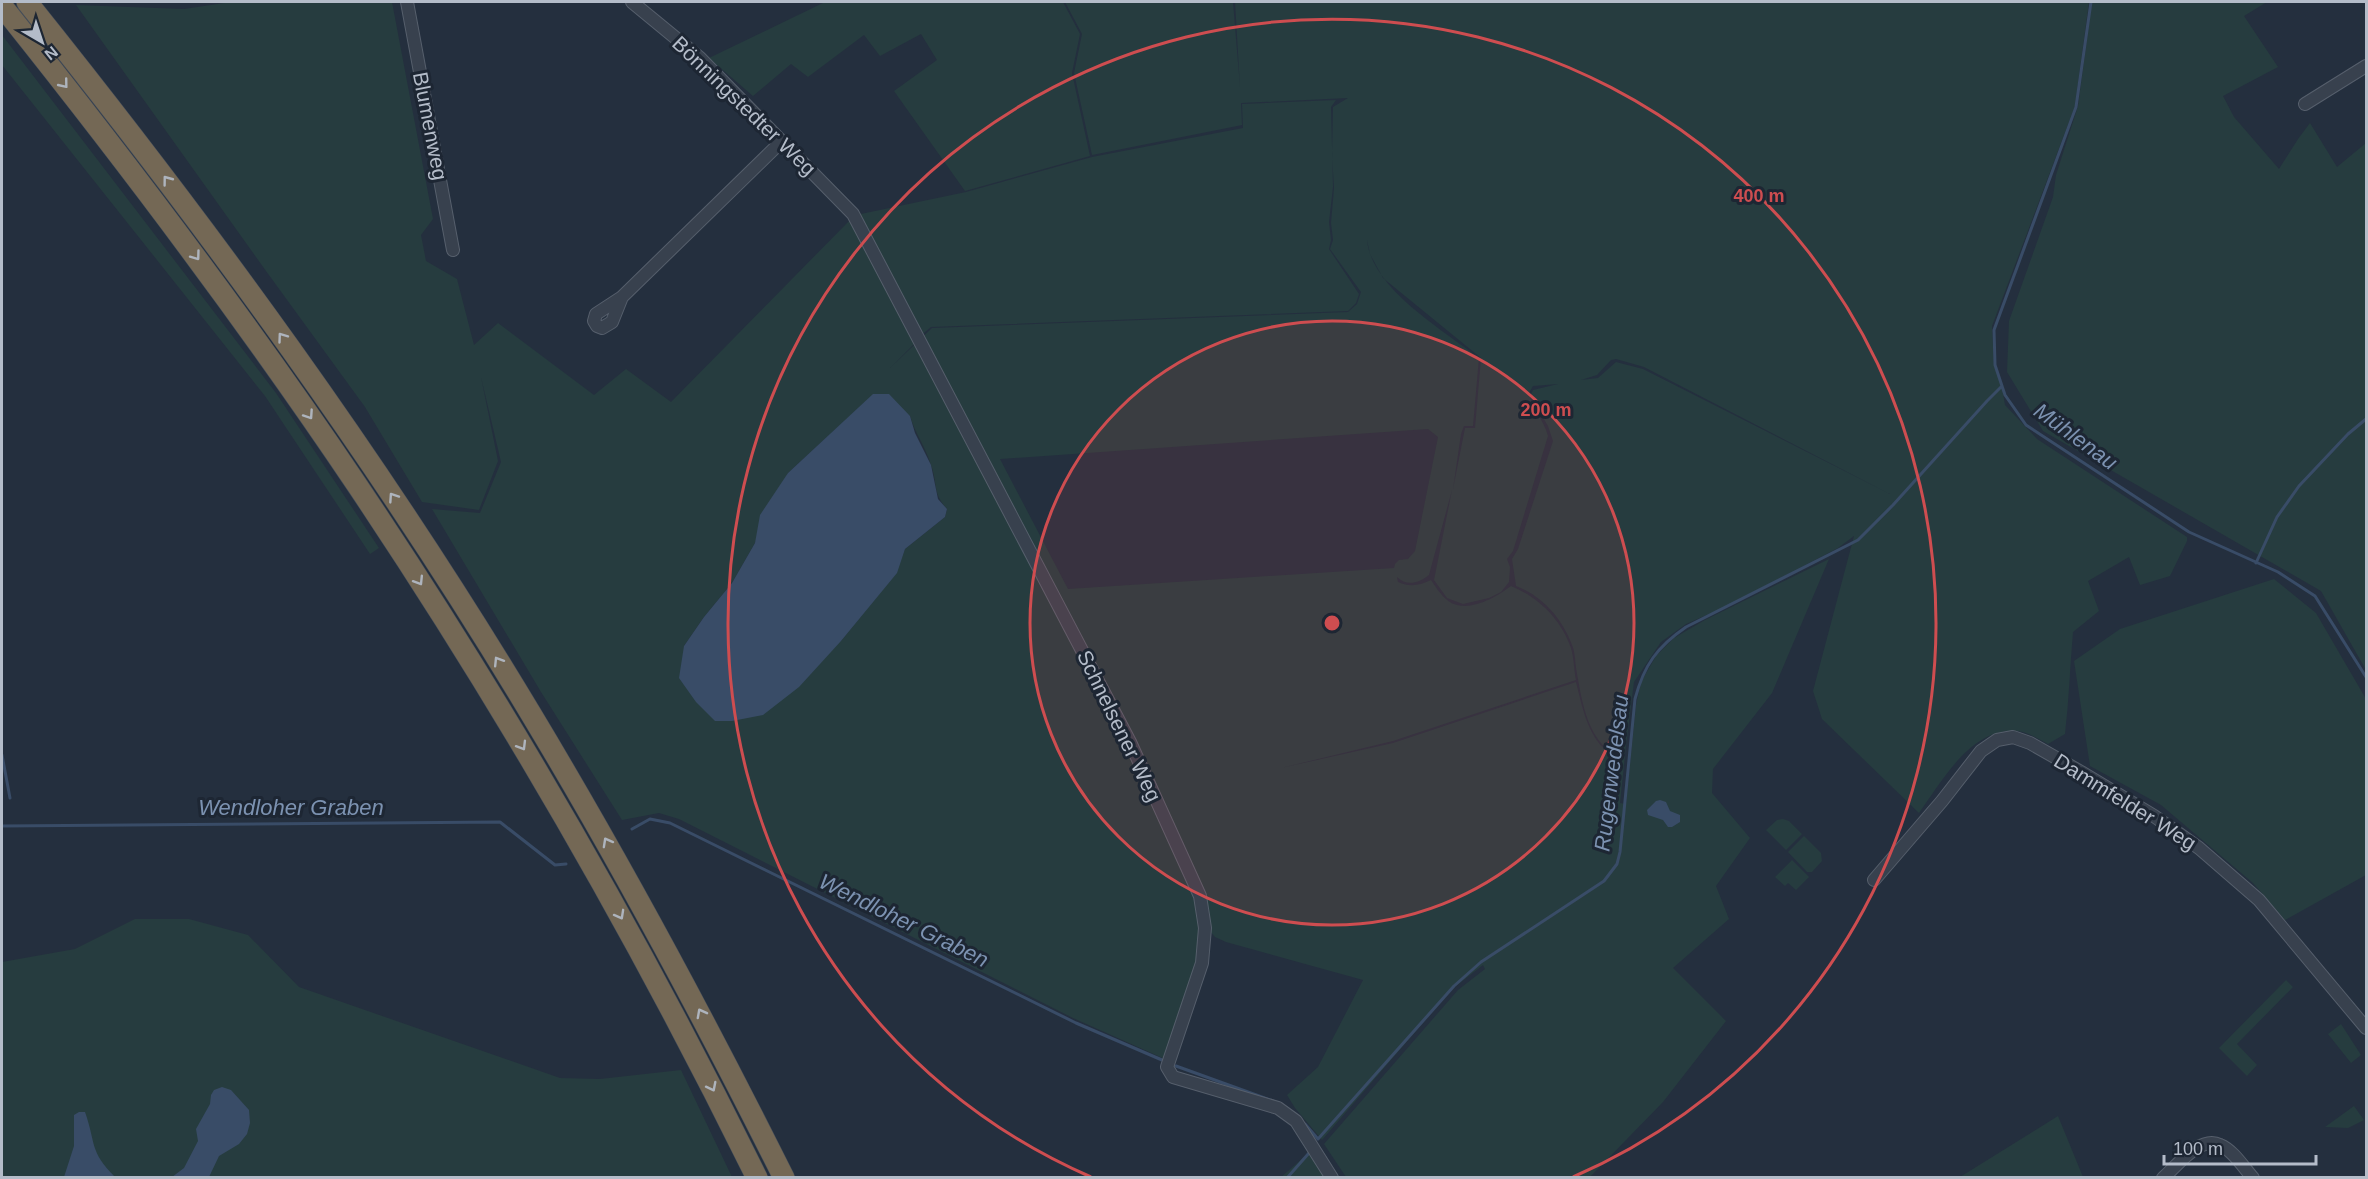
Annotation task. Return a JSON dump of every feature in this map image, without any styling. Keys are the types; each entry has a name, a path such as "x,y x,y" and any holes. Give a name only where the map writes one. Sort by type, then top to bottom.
{"highway":[{"path":"27,2 206,231 310,375 454,590 530,711 605,838 701,1013 784,1178"},
{"path":"2,6 106,136 194,253 301,403 421,584 490,693 615,906 680,1026 757,1178"}],"street":[{"name":"Blumenweg","path":"407,2 453,250"},
{"name":"Bönningstedter Weg","path":"632,2 700,58 853,214"},
{"path":"2305,104 2367,66"},
{"path":"622,297 782,141"},
{"name":"Schnelsener Weg","path":"853,214 1130,742 1200,896 1205,928 1202,963 1167,1067 1173,1077 1278,1108 1296,1121 1332,1178"},
{"name":"Dammfelder Weg","path":"1874,880 1942,801 1981,751 1997,740 2013,737 2030,743 2091,778 2154,816 2199,848 2259,900 2367,1028"},
{"path":"2163,1178 2202,1144 2211,1142 2222,1145 2253,1178"}],"green space":[{"path":"231,2 392,2 433,219 421,235 426,261 457,279 474,345 498,323 594,395 626,369 671,402 852,218 917,341 890,368 932,328 1348,312 1357,304 1361,292 1330,249 1333,240 1331,223 1334,188 1333,107 1348,98 1241,103 1242,125 1092,155 1074,73 1082,34 1065,2 1233,2 1240,87 1235,2 2089,2 2075,106 1992,326 1994,366 2001,382 2005,405 2037,439 2187,537 2187,541 2170,576 2140,585 2129,557 2088,581 2099,611 2073,632 2065,734 2048,744 2030,734 2018,731 2001,732 1986,737 1972,746 1948,771 1919,813 1822,719 1813,691 1854,536 1838,548 1723,608 1686,624 1661,642 1634,682 1625,754 1614,752 1607,749 1600,741 1589,722 1580,689 1574,650 1563,626 1543,602 1516,586 1512,559 1518,549 1553,441 1548,426 1530,396 1548,436 1513,551 1507,559 1510,567 1509,582 1501,592 1489,598 1463,604 1447,598 1434,580 1452,490 1429,575 1412,583 1404,582 1397,577 1398,582 1406,585 1418,585 1431,580 1446,599 1462,606 1488,600 1511,586 1530,596 1547,610 1567,637 1573,656 1576,680 1393,741 1281,768 1393,743 1576,682 1586,719 1595,737 1607,751 1625,756 1620,803 1626,804 1636,705 1641,682 1656,656 1674,638 1705,620 1829,559 1772,693 1713,769 1712,793 1750,838 1716,886 1729,919 1673,968 1726,1021 1663,1102 1590,1177 1346,1177 1324,1144 1458,990 1485,969 1483,965 1452,989 1322,1140 1287,1095 1318,1067 1363,980 1226,942 1203,928 1199,963 1167,1060 1073,1018 679,819 659,813 622,820 541,692 432,509 480,513 501,462 481,377 498,461 479,510 422,502 365,407 76,5 184,9","holes":["1386,280 1481,358 1475,428 1465,428 1453,489 1461,434 1464,426 1473,426 1479,358 1411,306","1616,359 1644,367 1890,494 1643,369 1616,362 1598,378 1581,380 1597,375 1611,360","1558,384 1533,390 1530,396 1529,393 1533,386","873,395 910,416 929,459 939,498 947,509 945,517 905,549 896,573 841,641 684,646 732,583 755,543 788,473","1428,429 1438,437 1415,551 1408,559 1399,560 1394,568 1068,589 1000,459"]},
{"path":"825,2 1063,2 1080,34 1072,73 1090,156 965,191 894,91 937,60 921,34 880,56 864,35 808,77 791,64 753,96 709,58"},
{"path":"2092,2 2267,2 2244,16 2278,67 2223,96 2234,117 2279,169 2310,123 2337,167 2366,143 2366,670 2321,591 2043,431 2007,372 2009,321 2053,197 2056,175 2078,106"},
{"path":"2,35 276,393 379,548 370,554 265,396 2,65"},
{"path":"1336,100 1331,107 1333,187 1329,249 1359,294 1356,303 1348,311 931,327 919,337 856,215 966,192 1092,157 1243,128 1242,104"},
{"path":"2274,579 2316,613 2366,699 2366,875 2285,920 2253,883 2161,805 2090,766 2074,661 2120,629"},
{"path":"1777,820 1789,821 1802,834 1786,850 1766,830"},
{"path":"1804,836 1821,853 1822,861 1812,872 1807,872 1788,852"},
{"path":"1792,860 1809,877 1796,890 1788,883 1785,886 1775,877"},
{"path":"135,919 189,919 248,935 299,987 560,1078 600,1079 681,1070 732,1177 2,1178 2,962 75,949"},
{"path":"2286,980 2293,987 2237,1044 2257,1065 2247,1076 2219,1048"},
{"path":"2341,1024 2361,1055 2351,1063 2328,1034"},
{"path":"2354,1106 2364,1120 2348,1128 2325,1127"},
{"path":"2058,1116 2083,1177 1960,1177"},
{"path":"1310,1152 1327,1178 1280,1178"}],"water":[{"path":"873,394 889,394 910,416 915,433 931,465 938,499 947,509 945,517 905,549 897,573 841,641 799,687 763,715 732,721 715,721 696,702 679,678 684,646 732,583 755,543 760,515 788,473"},
{"path":"1660,800 1666,802 1670,811 1680,815 1680,822 1668,827 1663,820 1648,815 1647,810"},
{"path":"222,1087 231,1090 249,1110 250,1123 247,1134 239,1144 219,1156 209,1177 172,1177 184,1168 198,1141 196,1129 210,1104 211,1095 214,1090"},
{"path":"85,1112 97,1153 115,1177 64,1177 74,1146 74,1115"}],"waterway":[{"name":"Mühlenau","path":"2091,2 2076,107 1994,330 1995,365 2005,395 2026,425 2189,532 2278,572 2315,596 2366,677"},
{"name":"Rugenwedelsau","path":"1305,1124 1318,1139 1454,986 1481,962 1604,881 1617,864 1635,699 1647,667 1659,650 1686,627 1858,540 2002,386"},
{"path":"2256,563 2277,517 2299,486 2348,434 2366,419"},
{"path":"2,755 10,798"},
{"name":"Wendloher Graben","path":"632,829 650,819 670,823 1076,1023 1162,1060"},
{"name":"Wendloher Graben","path":"2,826 500,822 555,865 566,864"},
{"name":"Wendloher Graben","path":"1176,1066 1273,1101"},
{"name":"Rugenwedelsau","path":"1287,1178 1309,1153"}]}
